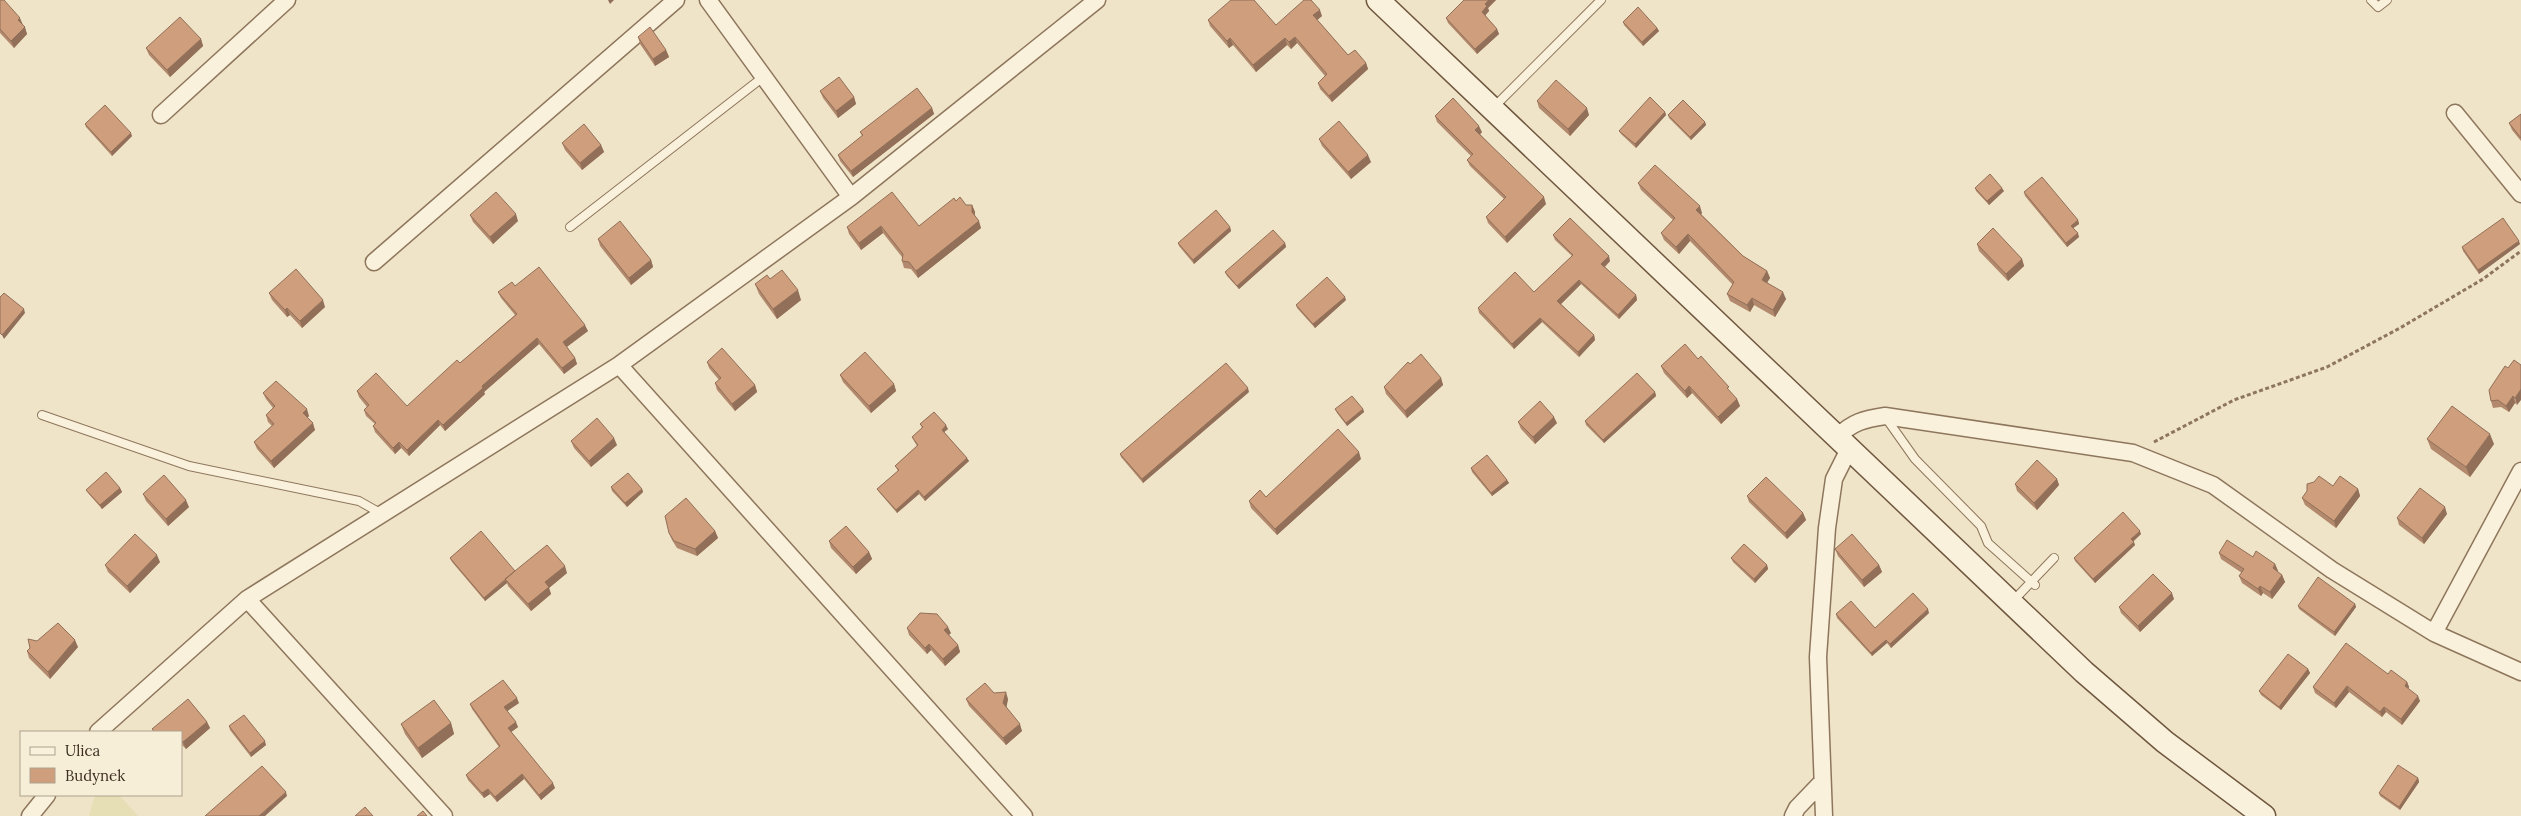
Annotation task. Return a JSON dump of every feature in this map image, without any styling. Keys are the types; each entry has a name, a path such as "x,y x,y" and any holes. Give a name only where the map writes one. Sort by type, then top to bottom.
{"street":[{"path":"161,115 287,0"},
{"path":"374,262 676,0"},
{"path":"708,0 762,78 851,197"},
{"path":"99,731 247,599 620,365 851,197 1097,0"},
{"path":"1378,0 1491,110 2084,672 2165,742 2264,816"},
{"path":"2455,113 2521,194"},
{"path":"620,365 1024,816"},
{"path":"1824,816 1821,783 1818,658 1826,528 1834,479 1843,443 1850,425 1863,419 1885,416 2133,453 2214,485 2332,570 2434,632 2521,672"},
{"path":"2434,632 2521,472"},
{"path":"247,599 444,816"},
{"path":"1794,816 1797,808 1821,783"},
{"path":"30,816 46,796"}],"lane":[{"path":"1491,110 1601,0"},
{"path":"2371,0 2378,7 2387,0"},
{"path":"570,227 762,78"},
{"path":"42,415 189,466 359,501 382,514"},
{"path":"1885,416 1914,459 1981,526 1988,543 2033,584"},
{"path":"2010,603 2033,584 2054,558"}],"path":[{"path":"2133,453 2234,400 2327,367 2400,328 2483,279 2521,251"}],"shaded area":[{"path":"95,796 120,796 138,816 89,816"}],"building":[{"path":"0,0 4,0 20,18 18,20 25,27 11,41 0,29"},
{"path":"1231,0 1254,0 1276,25 1304,0 1311,0 1320,10 1313,15 1348,55 1355,50 1366,63 1329,96 1318,83 1327,74 1295,37 1289,42 1285,38 1253,65 1230,38 1227,41 1208,20"},
{"path":"1464,0 1489,0 1482,12 1497,29 1475,49 1446,18"},
{"path":"1638,7 1657,28 1642,42 1623,22"},
{"path":"180,17 201,39 167,70 146,48"},
{"path":"650,27 666,50 653,59 638,37"},
{"path":"839,77 854,97 836,111 820,91"},
{"path":"1556,80 1587,108 1568,129 1537,101"},
{"path":"917,88 932,108 851,171 838,155 863,135 860,132"},
{"path":"1650,97 1665,112 1635,144 1619,131"},
{"path":"1453,98 1479,126 1475,130 1544,197 1505,237 1486,217 1506,197 1467,160 1473,154 1435,116"},
{"path":"1683,100 1705,122 1690,137 1668,115"},
{"path":"105,105 131,133 111,152 85,124"},
{"path":"2521,114 2521,138 2509,123"},
{"path":"1339,121 1368,155 1348,172 1319,139"},
{"path":"584,124 601,145 580,163 562,143"},
{"path":"1655,165 1700,206 1696,210 1743,256 1767,271 1762,280 1783,292 1773,310 1752,298 1747,305 1727,294 1734,282 1688,234 1676,247 1661,233 1675,218 1638,183"},
{"path":"1990,174 2002,188 1987,201 1975,188"},
{"path":"2042,177 2078,220 2071,226 2078,233 2066,243 2024,192"},
{"path":"496,192 516,214 490,237 470,215"},
{"path":"892,192 919,226 954,198 956,201 960,197 966,205 972,205 972,212 979,221 916,271 909,262 902,261 903,254 881,226 859,243 847,227"},
{"path":"1216,210 1230,227 1193,260 1178,243"},
{"path":"1570,218 1609,256 1601,264 1636,295 1618,315 1579,280 1557,301 1594,335 1578,352 1540,318 1512,344 1478,308 1515,272 1534,292 1573,255 1553,235"},
{"path":"2503,218 2519,241 2478,270 2462,247"},
{"path":"620,221 651,260 629,278 598,239"},
{"path":"1993,228 2022,259 2006,274 1977,244"},
{"path":"1273,230 1285,243 1237,286 1225,272"},
{"path":"539,267 585,325 563,342 575,358 562,368 537,338 482,386 483,388 443,425 438,420 407,450 399,442 393,448 373,426 376,423 364,410 369,405 357,391 376,373 407,406 457,360 460,363 517,314 498,292 512,282 515,286"},
{"path":"296,269 323,300 300,321 287,308 285,310 269,293"},
{"path":"782,270 798,290 773,309 755,284 767,275 770,279"},
{"path":"1327,277 1345,297 1313,324 1296,305"},
{"path":"4,293 24,309 2,335 0,333 0,297"},
{"path":"1685,344 1698,359 1701,356 1729,387 1727,388 1737,399 1718,417 1689,386 1685,391 1661,366"},
{"path":"722,348 755,385 732,404 715,383 721,378 707,362"},
{"path":"865,352 894,384 869,406 840,375"},
{"path":"1421,354 1441,378 1405,411 1384,387 1408,362 1410,364"},
{"path":"2514,360 2521,365 2521,389 2506,406 2498,400 2491,401 2489,390 2505,366 2508,368"},
{"path":"1226,363 1248,388 1142,479 1120,454"},
{"path":"1637,373 1655,392 1603,440 1585,421"},
{"path":"276,381 307,409 303,413 313,423 271,461 254,442 274,424 266,415 275,406 263,393"},
{"path":"1352,396 1363,409 1346,423 1335,409"},
{"path":"1540,401 1554,417 1533,437 1518,422"},
{"path":"2452,406 2490,434 2466,467 2427,439"},
{"path":"934,412 946,425 942,430 967,458 924,497 918,490 896,510 877,489 899,470 895,466 918,445 912,437 923,427 920,424"},
{"path":"597,418 614,438 589,461 571,441"},
{"path":"1338,429 1359,452 1275,529 1249,501 1260,490 1266,497"},
{"path":"1487,455 1507,480 1491,493 1471,468"},
{"path":"2037,460 2057,479 2034,503 2015,484"},
{"path":"106,472 120,488 100,505 86,490"},
{"path":"628,473 642,489 625,503 611,487"},
{"path":"164,475 186,500 166,519 143,494"},
{"path":"2319,476 2333,486 2340,476 2358,489 2334,521 2302,498 2307,491 2307,484 2314,482"},
{"path":"1766,477 1803,513 1785,533 1747,496"},
{"path":"2420,488 2445,507 2422,538 2397,518"},
{"path":"686,498 715,531 695,549 674,541 669,533 665,516"},
{"path":"2123,512 2140,531 2131,539 2134,542 2093,579 2074,558"},
{"path":"846,526 869,552 853,567 829,541"},
{"path":"481,531 515,571 484,598 450,558"},
{"path":"135,534 157,555 127,586 105,565"},
{"path":"1852,534 1879,565 1862,580 1835,549"},
{"path":"2227,540 2253,557 2256,551 2275,564 2273,568 2282,575 2270,592 2260,586 2258,589 2239,576 2244,569 2219,553"},
{"path":"1744,544 1767,565 1754,579 1731,558"},
{"path":"547,545 565,566 545,582 549,587 528,604 505,579"},
{"path":"2153,574 2172,593 2138,626 2119,607"},
{"path":"2318,577 2355,604 2334,632 2298,606"},
{"path":"1913,593 1928,609 1890,644 1886,640 1871,653 1836,614 1851,601 1875,628"},
{"path":"920,613 937,614 948,627 944,630 958,645 943,659 929,644 925,648 907,628"},
{"path":"58,623 75,640 48,672 27,651 30,648 28,639 37,641"},
{"path":"2346,643 2388,674 2391,670 2407,682 2405,686 2418,696 2401,719 2384,707 2380,712 2347,686 2334,703 2313,687"},
{"path":"2288,654 2308,669 2279,707 2259,691"},
{"path":"503,680 517,698 504,707 516,722 508,728 553,783 539,795 522,774 495,797 488,789 482,793 466,775 500,746 470,704"},
{"path":"985,683 994,693 1006,692 1003,703 1020,724 1003,738 966,699"},
{"path":"188,699 207,722 183,742 182,731 154,731 152,729"},
{"path":"434,700 451,723 418,748 401,724"},
{"path":"244,715 265,741 250,753 229,726"},
{"path":"2398,765 2418,778 2399,807 2379,793"},
{"path":"262,766 286,792 259,816 205,816"},
{"path":"365,807 373,816 355,816"},
{"path":"423,811 427,816 417,816"}]}
